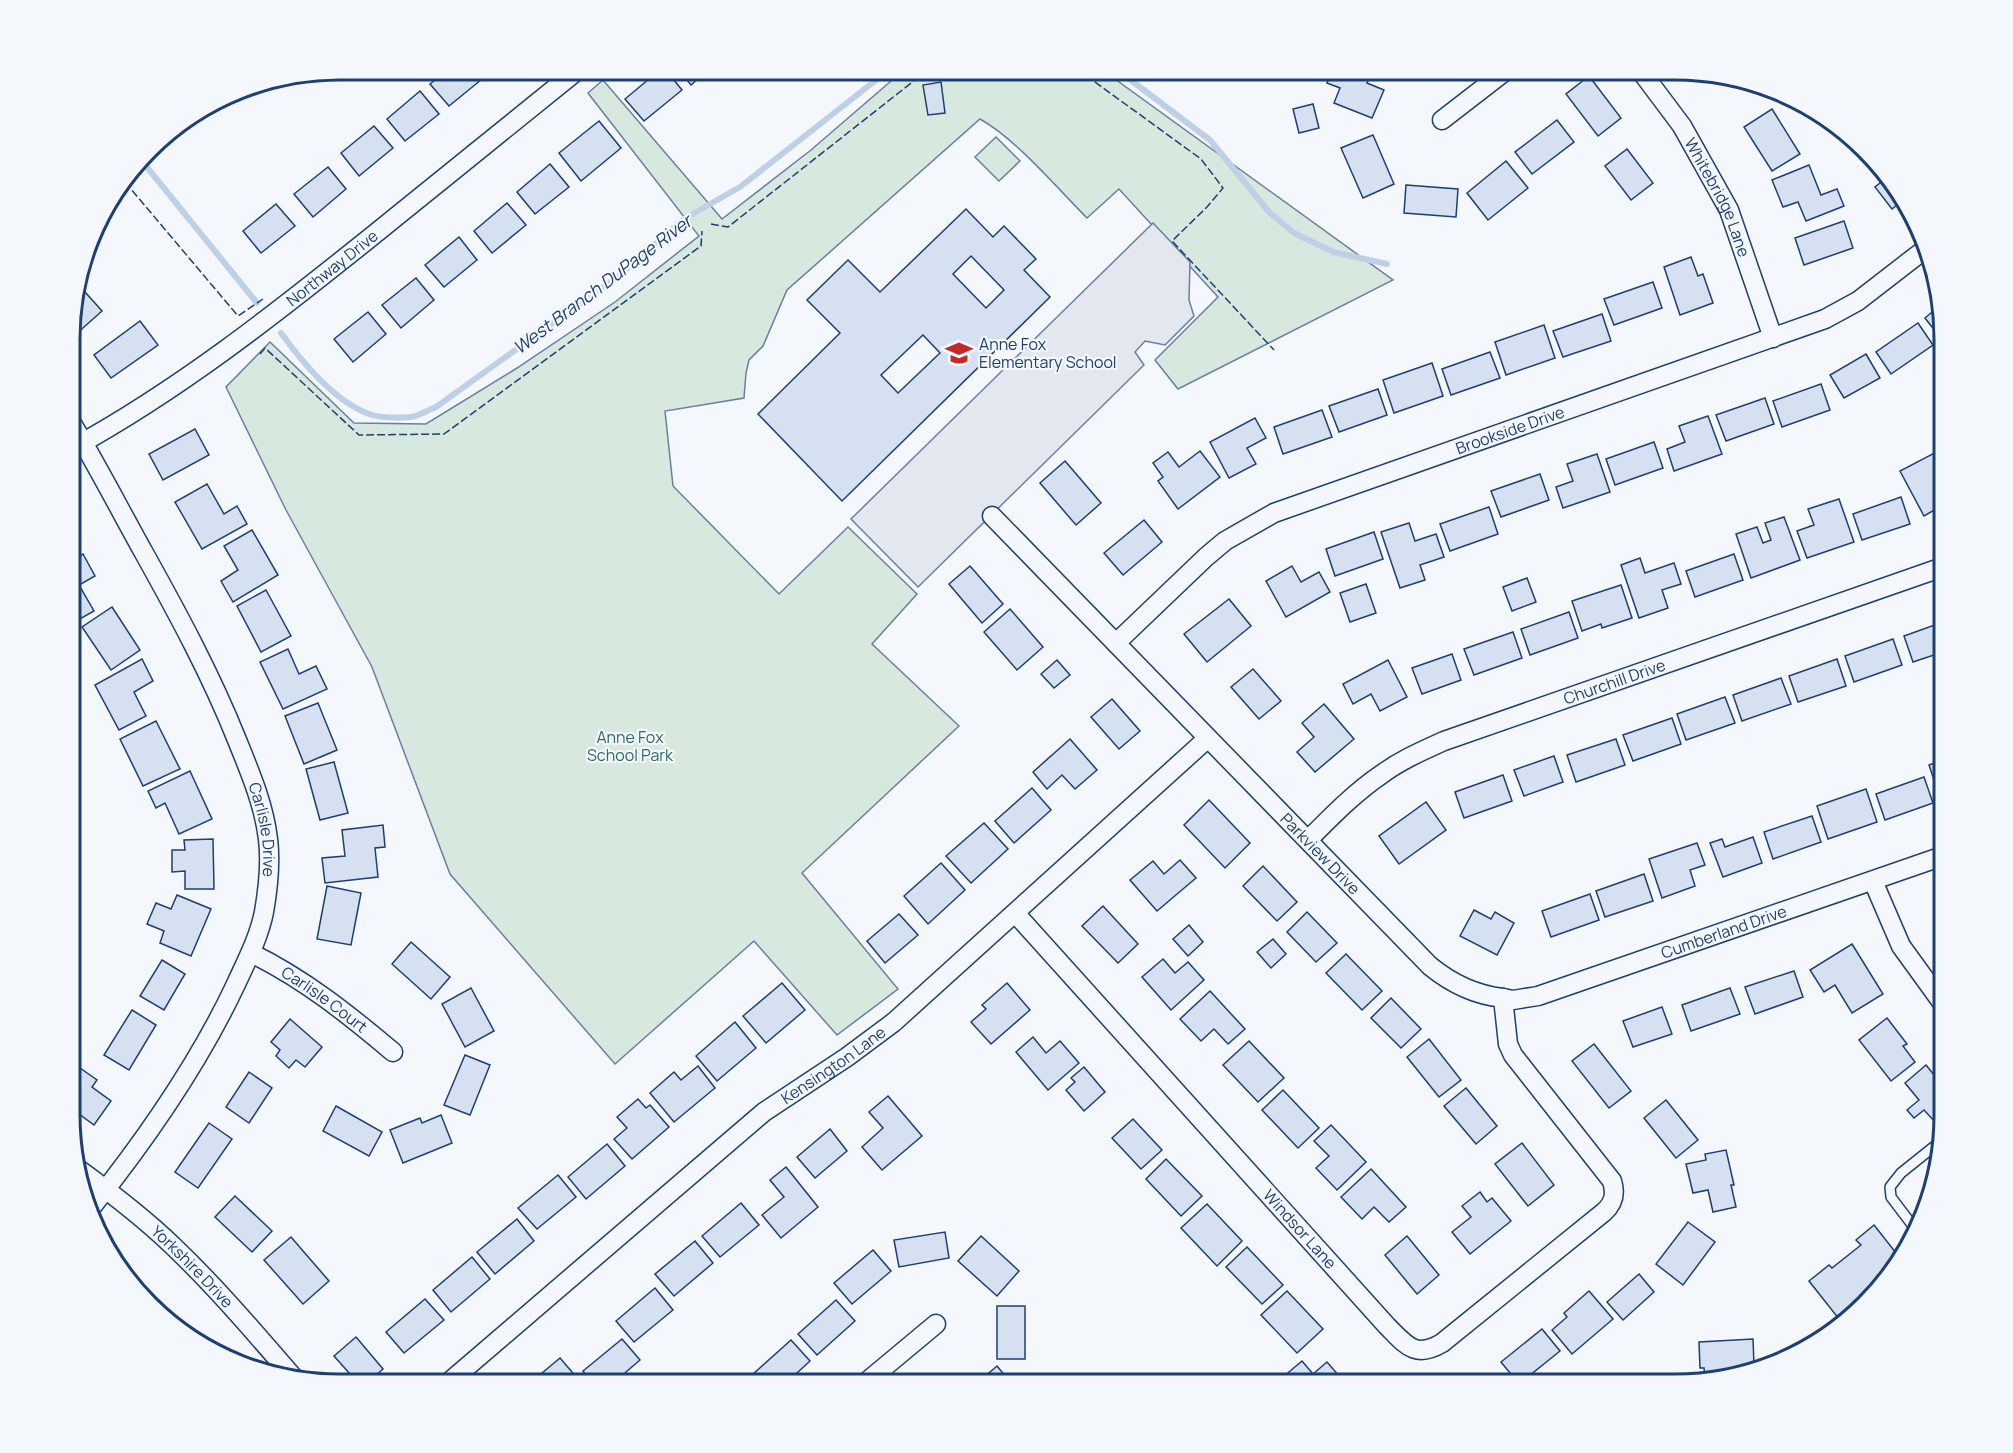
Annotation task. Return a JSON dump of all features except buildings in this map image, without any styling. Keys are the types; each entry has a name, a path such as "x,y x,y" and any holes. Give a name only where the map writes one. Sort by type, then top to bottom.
{"street":[{"name":"Northway Drive","path":"80,444 174,386 238,342 565,80"},
{"path":"1442,120 1494,80"},
{"name":"Whitebridge Lane","path":"1648,80 1682,126 1729,210 1773,338"},
{"name":"Brookside Drive","path":"1116,643 1225,541 1274,513 1773,338 1842,311 1875,290 1920,254"},
{"name":"Carlisle Drive","path":"80,451 188,631 222,703 251,774 262,810 268,840 269,865 263,914 251,953 229,1000 185,1078 154,1125 95,1203"},
{"name":"Parkview Drive","path":"992,516 1436,970 1455,984 1470,991 1503,999"},
{"name":"Churchill Drive","path":"1308,840 1344,804 1381,774 1415,754 1444,741 1934,570"},
{"name":"Kensington Lane","path":"458,1374 764,1112 894,1022 1208,738"},
{"name":"Cumberland Drive","path":"1503,999 1513,1000 1538,996 1934,859"},
{"path":"1873,881 1901,946 1934,992"},
{"name":"Windsor Lane","path":"1016,914 1379,1317 1413,1349 1426,1351 1442,1343 1604,1212 1613,1202 1614,1188 1608,1176 1513,1054 1508,1044 1503,999"},
{"name":"Carlisle Court","path":"251,953 282,968 316,990 393,1052"},
{"name":"Yorkshire Drive","path":"86,1175 173,1245 229,1302 286,1368"},
{"path":"876,1374 936,1324"}],"lane":[{"path":"1910,1222 1891,1197 1890,1187 1901,1173 1931,1149"}],"green space":[{"name":"Anne Fox School Park","path":"603,80 722,219 811,150 892,80 1116,80 1393,280 1178,389 1155,360 1218,297 1119,189 1087,218 1022,151 980,119 787,290 763,346 749,360 744,398 665,411 673,486 779,594 848,527 917,594 872,644 959,726 802,873 898,989 837,1035 754,941 615,1064 450,874 372,667 286,510 226,387 270,342 354,423 426,424 517,368 615,302 699,236 588,93"},
{"path":"996,137 1020,161 999,181 975,157"}],"shaded area":[{"path":"1153,223 1190,262 1189,300 1194,316 1165,345 1145,341 1135,352 1144,365 918,587 851,519"}],"waterway":[{"name":"West Branch DuPage River","path":"281,333 320,380 356,408 384,417 411,417 420,414 436,407 617,277 684,219 740,187 876,80"},
{"name":"West Branch DuPage River","path":"1131,80 1210,140 1269,212 1294,233 1333,252 1387,264"},
{"name":"West Branch DuPage River","path":"146,166 257,303"}],"fence":[{"path":"711,224 728,227 915,80"},
{"path":"1092,80 1201,159 1223,188 1172,241 1274,350"},
{"path":"129,187 238,316 263,299"},
{"path":"260,354 265,348 359,435 444,434 701,246 702,231"}],"place":[{"name":"Anne Fox Elementary School","path":"959,353"}]}
